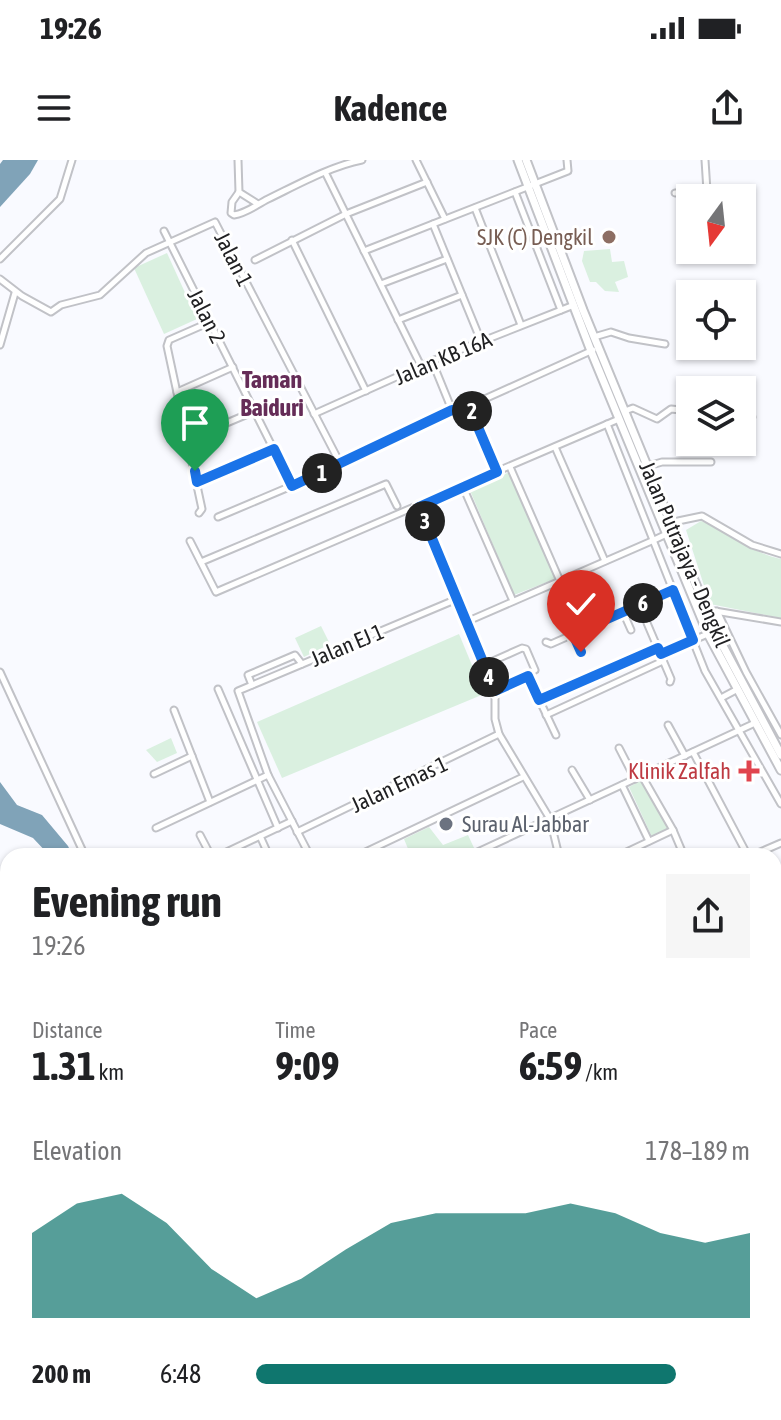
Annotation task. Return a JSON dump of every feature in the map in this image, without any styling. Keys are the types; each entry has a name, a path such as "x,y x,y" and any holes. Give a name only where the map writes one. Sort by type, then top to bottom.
{"main road":[{"path":"518,160 532,186 594,337 595,349"},
{"path":"526,160 532,186 575,304 595,349"},
{"name":"Jalan Putrajaya - Dengkil","path":"595,349 648,466 671,532 736,690 781,770"},
{"name":"Jalan Putrajaya - Dengkil","path":"595,349 619,419 707,612 711,632 781,755"}],"street":[{"path":"0,259 60,199 72,160"},
{"path":"238,160 239,192 232,202 231,213 234,215 326,174 338,165 362,160"},
{"path":"416,160 445,219"},
{"path":"364,251 568,171 567,160"},
{"path":"675,193 707,191 705,160"},
{"path":"326,174 421,366"},
{"path":"255,260 346,214 427,182"},
{"path":"239,192 258,204"},
{"path":"515,192 561,310"},
{"path":"475,208 521,325"},
{"name":"Jalan 1","path":"15,292 51,312 61,305 100,295 146,253 215,222 341,465"},
{"path":"433,224 481,341"},
{"name":"Jalan 2","path":"164,231 292,486"},
{"path":"292,240 366,391"},
{"path":"380,284 447,259"},
{"path":"0,279 15,292 0,345"},
{"path":"398,320 462,295"},
{"name":"Jalan KB 16A","path":"314,414 432,361 575,304"},
{"path":"199,513 202,509 189,439 167,346 169,340 210,322"},
{"path":"594,337 611,332 665,344"},
{"path":"218,517 341,465 452,410 469,406 595,349"},
{"path":"432,361 452,410"},
{"path":"177,392 233,367"},
{"path":"469,406 497,472"},
{"path":"625,411 633,408 657,419 671,409 676,410"},
{"path":"189,439 255,411"},
{"path":"190,541 216,592 619,419"},
{"path":"607,424 705,671 781,804"},
{"path":"555,447 605,561"},
{"path":"197,482 274,449"},
{"path":"648,466 662,462 711,462"},
{"path":"510,467 560,581"},
{"path":"201,562 386,484 397,506"},
{"path":"463,487 513,601"},
{"path":"419,507 495,691 495,719 499,734 550,819 557,848"},
{"path":"466,622 654,540 671,532 678,521 693,516 702,516 752,545 781,554"},
{"path":"546,642 551,644 673,590"},
{"name":"Jalan EJ 1","path":"268,775 238,691 457,599"},
{"path":"717,611 781,735"},
{"path":"623,612 631,630"},
{"path":"707,612 781,622"},
{"path":"647,623 670,682"},
{"path":"539,700 711,632"},
{"path":"573,634 581,652"},
{"path":"484,665 522,648 526,649 535,670 495,691"},
{"path":"252,685 248,675 295,655 302,664"},
{"path":"546,715 663,661"},
{"path":"0,672 81,848"},
{"path":"528,676 556,735"},
{"path":"218,689 278,828"},
{"path":"721,698 736,690"},
{"path":"174,710 210,802"},
{"path":"487,848 755,723"},
{"path":"668,725 685,756"},
{"name":"Jalan Emas 1","path":"297,832 499,734"},
{"path":"619,748 635,779"},
{"path":"693,752 745,848"},
{"path":"154,774 192,756"},
{"path":"572,770 590,800"},
{"path":"156,828 268,775 306,848"},
{"path":"642,776 681,848"},
{"path":"374,848 523,777"},
{"path":"622,785 649,841"},
{"path":"235,848 292,821"},
{"path":"635,848 673,830"},
{"path":"200,835 207,848"},
{"path":"260,836 265,848"}],"green space":[{"path":"610,249 612,262 624,261 628,277 615,282 619,292 605,291 596,282 590,282 582,261 584,251"},
{"path":"167,253 197,319 164,334 134,268"},
{"path":"510,472 555,579 514,595 469,488"},
{"path":"701,521 760,552 781,559 781,618 710,604 686,530"},
{"path":"321,626 330,644 304,657 295,638"},
{"path":"459,634 484,694 282,778 257,722"},
{"path":"171,738 177,753 157,762 146,750"},
{"path":"642,780 669,829 652,837 629,787"},
{"path":"429,827 443,845 468,835 474,848 408,848 404,839"}],"water":[{"path":"3,160 38,160 30,174 0,207 0,164"},
{"path":"0,782 17,805 42,815 69,848 42,848 33,838 0,824"}],"place":[{"name":"SJK (C) Dengkil","path":"609,237"},
{"name":"Klinik Zalfah","path":"749,771"},
{"name":"Surau Al-Jabbar","path":"446,824"}],"district":[{"name":"Taman Baiduri","path":"272,393"}],"route":[{"path":"195,471 197,482 274,449 292,486 452,410 469,406 497,472 419,507 495,691 528,676 539,700 658,648 661,654 693,640 673,590 573,634 581,652"}]}
